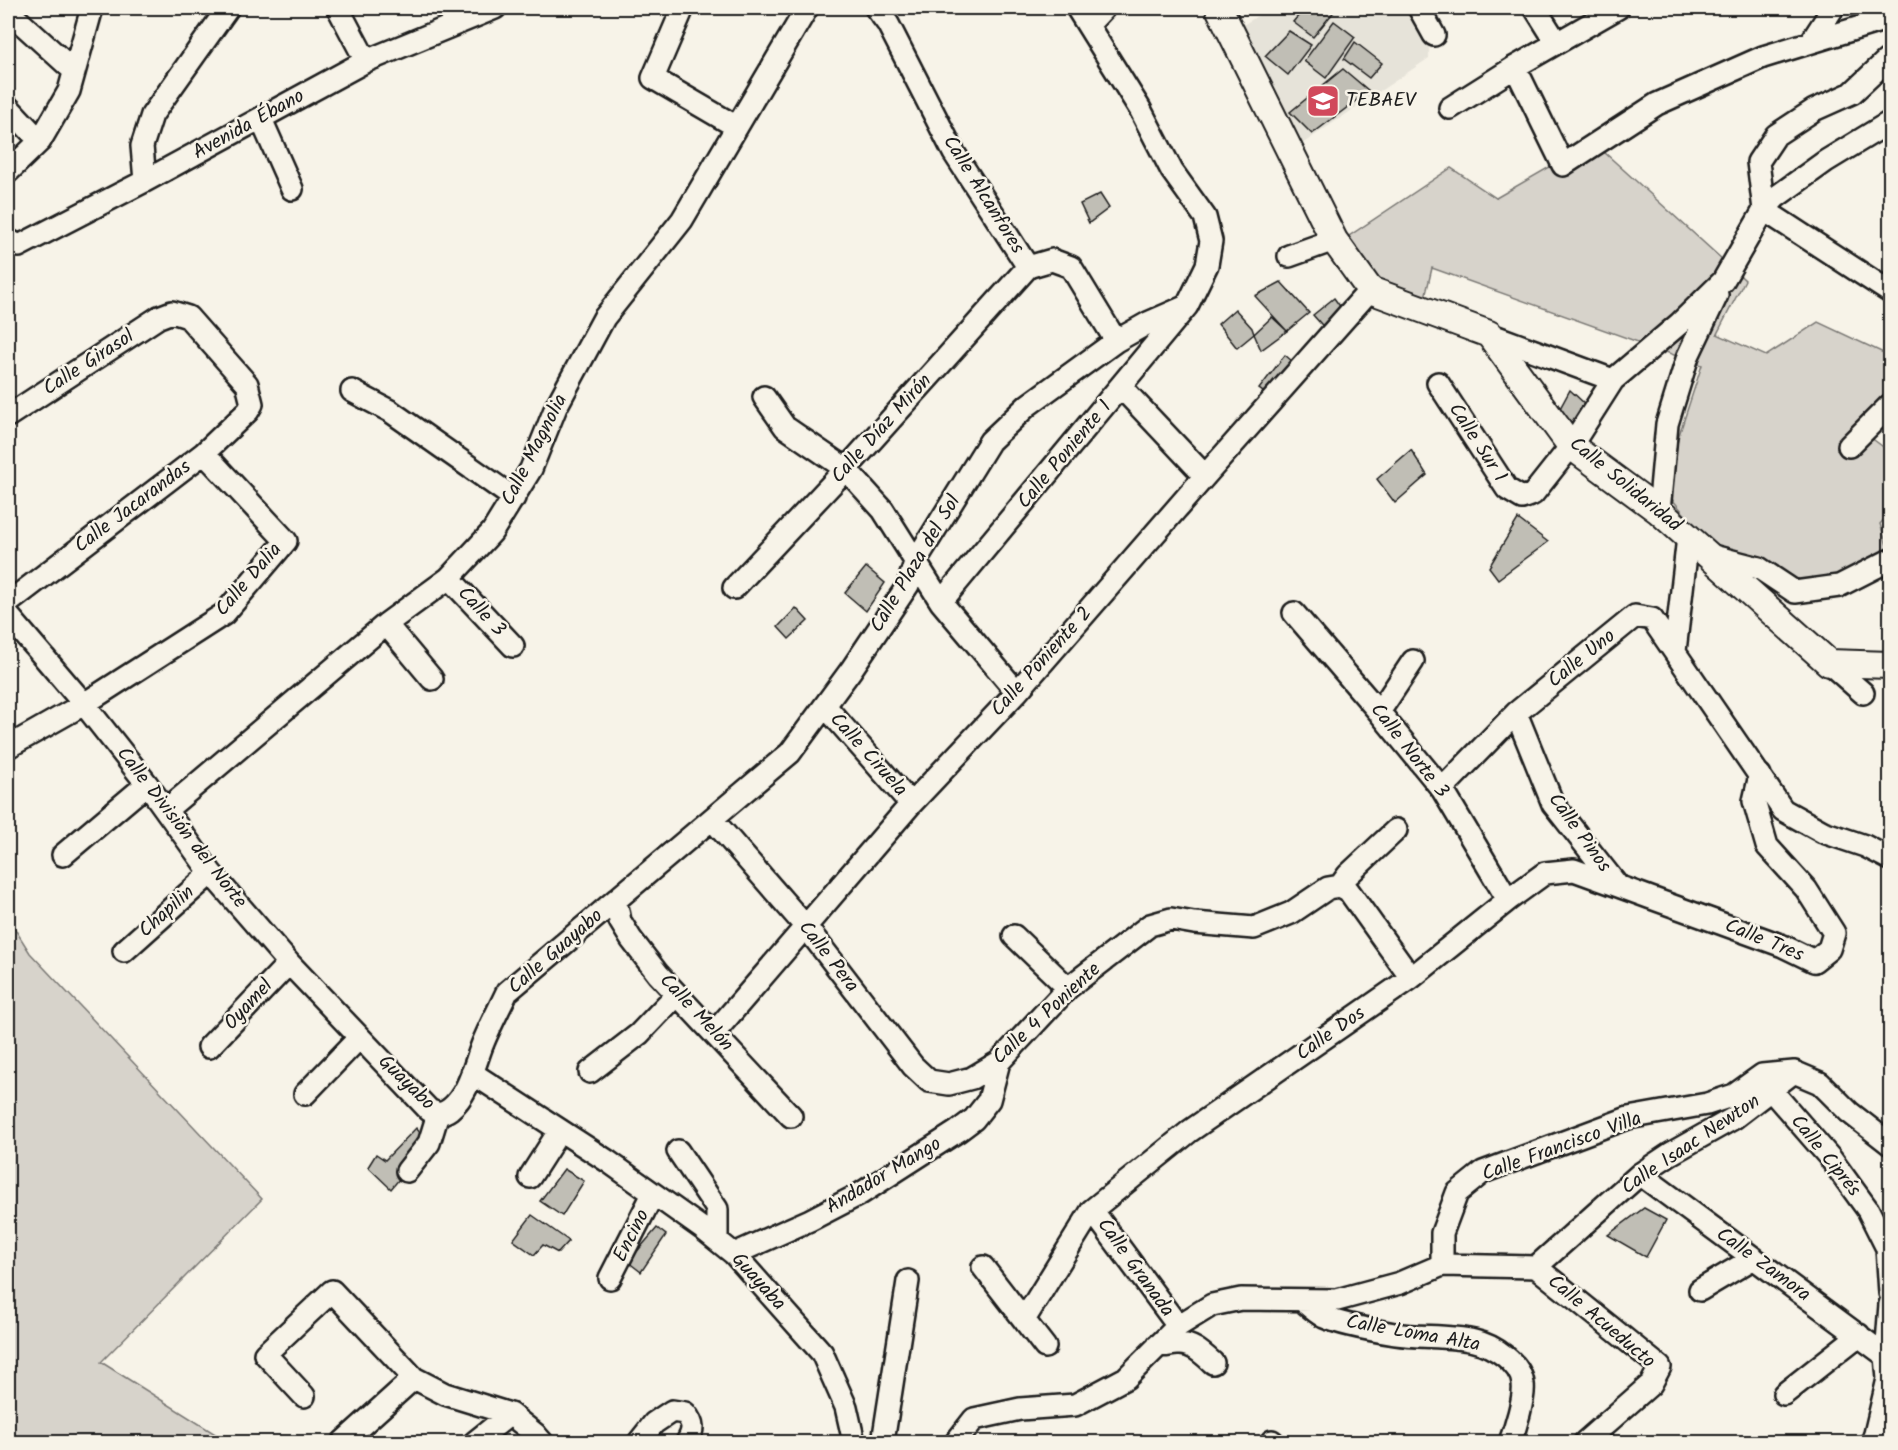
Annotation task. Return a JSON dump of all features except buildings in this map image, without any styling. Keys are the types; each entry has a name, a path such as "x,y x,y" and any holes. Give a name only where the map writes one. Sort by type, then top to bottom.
{"main road":[{"path":"1219,8 1334,240 1370,290 1489,334"},
{"name":"Calle Solidaridad","path":"1489,334 1571,446 1659,511 1829,663"},
{"path":"1829,663 1890,665"}],"street":[{"path":"8,172 40,141 69,91 92,8"},
{"path":"145,181 142,146 152,115 228,8"},
{"path":"338,8 366,61"},
{"name":"Avenida Ébano","path":"11,247 145,181 366,61 495,8"},
{"path":"683,8 653,78 737,126"},
{"name":"Calle Magnolia","path":"166,810 386,624 449,578 492,532 531,469 556,407 604,318 682,220 807,8"},
{"name":"Calle Alcanfores","path":"876,8 888,24 954,153 1028,267 1052,260 1071,267 1116,341"},
{"path":"1083,16 1104,8"},
{"path":"1419,8 1434,35"},
{"path":"1535,8 1557,43"},
{"path":"1450,108 1515,67 1618,8"},
{"path":"1811,42 1833,8"},
{"path":"8,11 74,71"},
{"name":"Calle Poniente 1","path":"941,602 1187,306 1207,265 1211,241 1205,217 1172,171 1140,109 1083,16"},
{"path":"1515,67 1563,165 1657,104 1763,57 1890,18"},
{"path":"1764,210 1758,162 1776,135 1814,110 1852,93 1890,59"},
{"path":"8,107 40,141"},
{"path":"261,119 292,189"},
{"path":"1659,511 1667,424 1688,356 1723,281 1764,210 1790,185 1890,122"},
{"path":"1764,210 1886,281"},
{"path":"1289,256 1334,240"},
{"name":"Calle Díaz Mirón","path":"734,588 846,469 1028,267"},
{"path":"1571,446 1613,380 1679,324 1723,281"},
{"name":"Calle Poniente 2","path":"714,1033 911,804 1017,692 1370,290"},
{"name":"Calle Plaza del Sol","path":"616,901 790,753 908,585 915,562 990,441 1028,405 1116,341 1148,323 1187,306"},
{"name":"Calle Girasol","path":"8,416 159,317 172,312 188,317 247,384 252,404"},
{"path":"1489,334 1613,380"},
{"name":"Calle Sur 1","path":"1438,383 1507,489 1522,498 1533,494 1571,446"},
{"path":"1121,387 1205,476"},
{"path":"352,391 390,411 514,498"},
{"path":"764,397 786,427 846,469 883,510 941,602 1017,692"},
{"name":"Calle Jacarandas","path":"8,603 204,453 248,411 252,404"},
{"path":"1849,446 1890,405"},
{"name":"Calle Dalia","path":"84,704 224,614 286,541 204,453"},
{"path":"1688,537 1675,651 1783,810 1823,832 1865,846 1890,859"},
{"path":"1709,555 1759,568 1795,592 1839,586 1890,560"},
{"name":"Calle 3","path":"449,578 513,646"},
{"name":"Calle Norte 3","path":"1294,613 1442,789 1508,900"},
{"name":"Calle División del Norte","path":"8,615 84,704 147,784 211,873 289,963 359,1038"},
{"name":"Calle Uno","path":"1442,789 1516,713 1635,616 1652,619 1675,651"},
{"path":"386,624 432,679"},
{"path":"1379,712 1413,661"},
{"path":"1829,663 1863,693"},
{"path":"8,747 84,704"},
{"name":"Calle Ciruela","path":"825,706 911,804"},
{"name":"Calle Pinos","path":"1516,713 1553,804 1617,886"},
{"name":"Calle Tres","path":"1574,870 1783,946 1814,961 1829,950 1834,933 1825,915 1806,889 1767,846 1754,801 1760,775"},
{"path":"63,855 147,784"},
{"name":"Calle Pera","path":"712,819 806,927 913,1066 929,1081 949,1084"},
{"path":"1396,830 1348,875 1340,886 1348,890 1411,978"},
{"name":"Calle Dos","path":"1092,1210 1190,1131 1411,978 1545,873 1574,870"},
{"name":"Chapilin","path":"124,951 211,873"},
{"name":"Calle 4 Poniente","path":"949,1084 972,1078 999,1062 1068,988 1150,925 1171,919 1194,924 1254,928 1291,913 1328,888 1340,886"},
{"name":"Calle Melón","path":"616,901 620,921 658,974 791,1116"},
{"name":"Calle Guayabo","path":"472,1073 507,992 616,901"},
{"path":"1014,936 1068,988"},
{"name":"Oyamel","path":"209,1047 289,963"},
{"path":"590,1072 639,1034 677,994"},
{"path":"305,1094 359,1038"},
{"name":"Guayabo","path":"359,1038 429,1110 438,1114 452,1108 463,1095 472,1073"},
{"name":"Andador Mango","path":"734,1254 810,1220 860,1194 958,1131 974,1119 989,1100 999,1062"},
{"name":"Calle Isaac Newton","path":"1536,1267 1641,1174 1670,1154 1734,1118 1794,1072"},
{"name":"Calle Francisco Villa","path":"1442,1265 1442,1233 1457,1193 1483,1172 1628,1118 1707,1104 1734,1095 1762,1075 1794,1072 1820,1083 1849,1112 1890,1144"},
{"name":"Guayaba","path":"472,1073 609,1162 734,1254 822,1353 846,1407 854,1443"},
{"name":"Calle Ciprés","path":"1772,1090 1831,1159 1868,1210 1887,1248 1890,1293"},
{"path":"407,1171 429,1143 438,1114"},
{"path":"530,1177 560,1130"},
{"path":"678,1151 717,1209 717,1240"},
{"name":"Calle Zamora","path":"1641,1174 1886,1356"},
{"name":"Encino","path":"610,1278 653,1194"},
{"path":"1024,1320 1092,1210"},
{"name":"Calle Granada","path":"1092,1210 1178,1326"},
{"path":"1700,1290 1754,1258"},
{"path":"956,1443 974,1419 1020,1409 1075,1405 1126,1378 1178,1326 1212,1305 1241,1299 1337,1300 1400,1283 1442,1265"},
{"name":"Calle Acueducto","path":"1442,1265 1536,1267 1660,1367 1651,1383 1585,1443"},
{"path":"983,1267 1045,1347"},
{"path":"883,1443 908,1281"},
{"path":"304,1396 265,1354 332,1291 414,1378 445,1394 510,1414 535,1434 542,1443"},
{"name":"Calle Loma Alta","path":"1302,1300 1313,1310 1330,1319 1396,1334 1475,1341 1499,1352 1514,1364 1523,1384 1516,1427 1510,1443"},
{"path":"1872,1443 1888,1379 1886,1356 1890,1304"},
{"path":"1784,1394 1859,1335"},
{"path":"1158,1345 1165,1347 1177,1344 1188,1345 1213,1363"},
{"path":"343,1443 414,1378"},
{"path":"639,1443 654,1423 672,1411 685,1413 692,1421 693,1432 687,1443"},
{"path":"475,1443 510,1414"}],"shaded area":[{"name":"TEBAEV","path":"1270,8 1412,8 1429,40 1429,58 1302,144 1243,25"},
{"path":"1593,142 1745,280 1717,334 1766,356 1818,322 1890,356 1890,410 1862,431 1890,452 1890,513 1880,524 1890,554 1801,591 1721,558 1662,487 1702,365 1432,268 1421,315 1389,303 1346,238 1451,168 1496,198"},
{"path":"8,918 30,953 262,1199 101,1362 228,1442 8,1442"}],"place":[{"name":"TEBAEV","path":"1323,101"}]}
